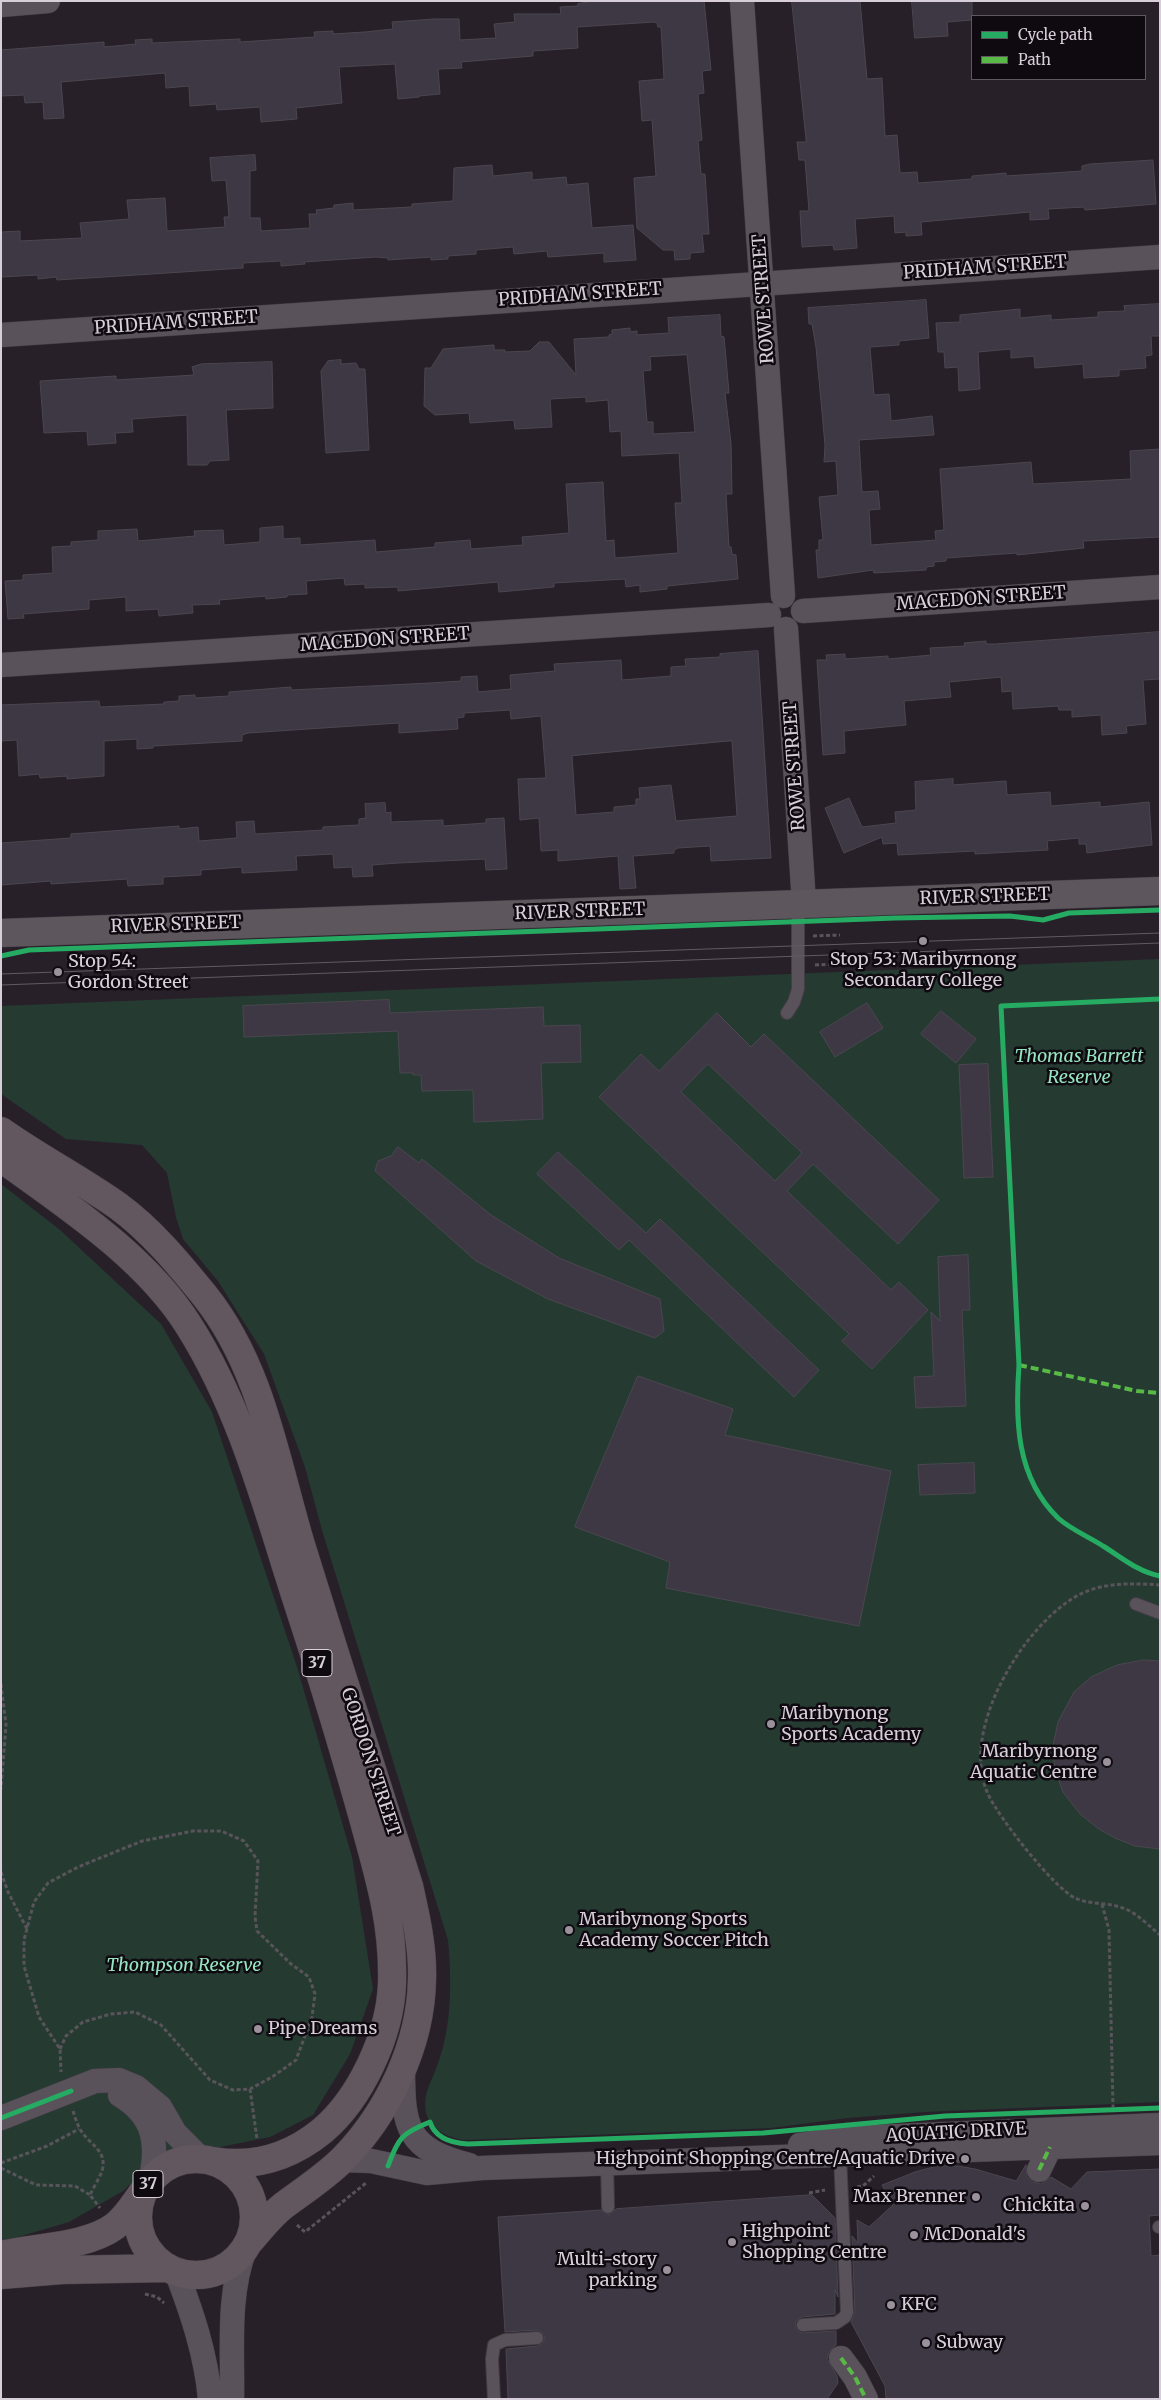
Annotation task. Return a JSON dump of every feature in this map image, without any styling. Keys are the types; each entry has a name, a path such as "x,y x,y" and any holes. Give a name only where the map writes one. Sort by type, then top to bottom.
{"main road":[{"name":"GORDON STREET","path":"1,1131 120,1208 156,1241 206,1298 228,1330 246,1365 261,1402 297,1532 409,1886 417,1919 422,1981 413,2036 403,2067 386,2104 342,2160 281,2207 247,2246"},
{"name":"GORDON STREET","path":"1,1158 123,1251 159,1287 186,1321 216,1372 238,1423 345,1752 385,1901 391,1931 392,1988 387,2015 371,2062 349,2103 333,2121 315,2136 296,2149 277,2157 242,2164 207,2160"},
{"path":"120,1208 116,1223 123,1251"},
{"path":"207,2160 235,2173 250,2193 254,2209 254,2226 247,2246"},
{"name":"37","path":"1,2255 83,2240 113,2228 123,2219 157,2173 177,2162 207,2160"},
{"name":"37","path":"147,2186 138,2212 140,2234 156,2259 172,2269 191,2275 214,2272 234,2261 247,2246"},
{"name":"37","path":"1,2275 71,2269 172,2269"}],"street":[{"path":"1,4 48,1"},
{"name":"ROWE STREET","path":"742,1 763,283 783,596"},
{"name":"PRIDHAM STREET","path":"1,335 1160,257"},
{"name":"MACEDON STREET","path":"803,611 1160,587"},
{"path":"783,596 796,600 803,611 799,623 794,628 777,622 772,602 783,596"},
{"name":"ROWE STREET","path":"777,622 801,904"},
{"name":"MACEDON STREET","path":"1,665 777,622"},
{"name":"RIVER STREET","path":"1,932 1160,891"},
{"name":"AQUATIC DRIVE","path":"403,2067 404,2116 420,2143 431,2152 446,2159 482,2168"},
{"path":"1,2118 96,2081 119,2080 136,2087 160,2107 175,2133 207,2160"},
{"path":"68,2092 84,2088 102,2088 125,2098 143,2112 152,2136 154,2154 147,2186"},
{"name":"AQUATIC DRIVE","path":"755,2158 801,2145 851,2138 1160,2125"},
{"name":"AQUATIC DRIVE","path":"342,2160 371,2161 410,2171 427,2172 482,2168 1160,2143"},
{"path":"1039,2170 1050,2148"},
{"path":"232,2399 234,2296 236,2277 247,2246"},
{"path":"172,2269 197,2328 208,2373 210,2399"},
{"path":"841,2358 855,2377 866,2399"}],"lane":[{"path":"787,1013 794,1002 798,989 801,904"},
{"path":"1136,1604 1160,1613"},
{"path":"803,2325 836,2323 845,2317 847,2312 840,2156"},
{"path":"607,2164 608,2207"},
{"path":"494,2399 492,2352 498,2342 537,2338"}],"path":[{"path":"810,931 812,936 840,935"},
{"path":"810,965 841,964"},
{"path":"1160,1585 1138,1583 1106,1586 1076,1596 1059,1608 1027,1641 1013,1659 995,1695 985,1728 982,1764 988,1794 995,1806 1024,1846 1064,1890 1082,1900 1123,1908 1160,1935"},
{"path":"1,1684 6,1725 1,1789"},
{"path":"1,2163 47,2146 80,2129 62,2077 60,2049 66,2036 83,2022 111,2014 135,2012 161,2025 210,2080 233,2090 250,2089 272,2077 296,2060 312,2017 315,1994 308,1977 291,1964 257,1931 254,1916 258,1861 244,1841 221,1831 193,1831 142,1841 78,1867 48,1883 34,1902 24,1940 24,1966 39,2017 60,2049"},
{"path":"1,1872 28,1930"},
{"path":"1102,1904 1110,1930 1113,2110"},
{"path":"1104,2110 1122,2109"},
{"path":"1,2168 36,2185 75,2186 90,2195"},
{"path":"141,2292 157,2297 168,2307"}],"green space":[{"name":"Maribynong Sports Academy","path":"1160,959 1160,2102 925,2112 848,2118 771,2128 463,2140 443,2133 431,2123 425,2104 427,2091 446,2036 450,2004 448,1940 322,1530 305,1467 264,1354 218,1281 183,1239 176,1217 167,1173 142,1145 66,1139 1,1094 1,1006"},
{"name":"Thompson Reserve","path":"1,1184 60,1230 161,1324 212,1412 297,1667 352,1857 373,1989 350,2054 313,2115 270,2137 220,2147 164,2152 123,2191 69,2222 1,2242"}],"building":[{"path":"594,1 704,1 711,70 702,71 704,93 698,94 702,140 698,141 701,174 705,174 709,234 702,234 704,252 690,253 690,259 675,260 674,250 663,250 637,228 634,178 656,176 652,120 642,121 639,81 664,79 661,27 658,27 657,23 654,22 577,27 578,48 533,51 533,56 461,62 462,68 438,69 440,94 419,97 398,99 395,64 339,67 342,103 296,108 297,119 261,122 260,107 217,110 216,104 190,106 189,86 166,88 165,73 61,82 64,118 44,119 43,102 25,103 24,95 1,96 1,50 104,42 104,47 136,44 135,40 152,39 152,43 240,39 240,42 315,37 314,32 333,31 333,34 393,29 392,22 434,19 459,19 460,40 496,38 494,24 515,22 514,14 561,14 560,7 578,6 578,4"},
{"path":"792,1 860,1 867,79 882,78 885,136 897,135 900,173 917,172 918,183 972,179 972,176 1006,173 1006,176 1082,171 1082,166 1090,164 1153,160 1156,204 1085,210 1084,207 1048,209 1049,219 1030,220 1030,212 921,222 922,235 906,236 906,232 895,233 894,216 855,219 857,248 834,250 833,245 802,247 800,211 809,211 805,160 799,160 797,142 806,142"},
{"path":"912,1 972,1 971,20 947,22 948,36 915,38"},
{"path":"255,155 256,170 250,171 250,218 260,218 261,231 310,228 309,214 317,214 316,210 334,208 334,205 353,203 353,210 412,207 412,204 453,201 454,168 492,165 493,176 532,172 532,180 566,177 567,185 588,183 592,228 633,225 636,260 604,262 604,253 548,257 547,251 514,254 513,247 476,250 476,254 448,256 448,259 431,260 431,257 388,260 388,258 376,257 304,262 305,264 281,266 281,261 243,263 243,268 57,280 56,277 38,279 38,275 1,277 1,232 20,231 20,241 82,238 80,223 129,219 127,200 165,198 167,231 225,227 224,217 229,217 226,180 212,181 210,158"},
{"path":"926,300 929,338 899,341 899,345 870,347 874,395 889,394 891,421 932,416 934,435 859,440 862,492 878,491 880,509 869,510 871,545 936,540 935,531 944,530 940,469 1031,462 1033,484 1131,479 1130,451 1160,449 1160,537 1083,541 1084,548 1017,555 1017,553 946,558 946,561 934,562 934,566 926,567 926,570 874,573 873,570 818,578 816,550 819,550 819,540 823,540 819,497 838,495 836,461 824,462 825,445 816,347 812,324 809,324 808,308"},
{"path":"1160,304 1160,336 1151,336 1152,355 1145,356 1146,368 1119,370 1119,376 1084,378 1083,364 1035,368 1034,356 1011,358 1011,349 978,352 980,389 959,391 958,367 945,368 944,352 938,352 936,323 960,322 960,315 1020,309 1020,318 1051,315 1051,320 1098,317 1098,312 1125,311 1124,306"},
{"path":"720,315 729,393 725,393 731,443 732,494 726,494 729,547 731,547 732,554 736,555 738,579 667,586 667,589 640,592 640,585 626,587 625,579 554,583 554,587 499,592 498,582 398,591 398,587 365,588 365,584 345,585 344,578 306,581 307,594 266,599 266,596 219,600 220,604 192,605 193,613 159,616 158,609 126,611 126,597 89,600 89,609 23,614 24,618 8,619 5,581 23,580 23,575 53,573 52,547 71,546 71,542 98,540 98,531 137,529 138,541 195,536 194,531 223,530 224,545 260,542 260,528 283,526 283,539 300,538 300,545 375,540 376,552 435,547 435,543 470,540 471,549 523,545 522,537 569,533 566,484 603,482 606,541 614,540 615,558 678,553 675,503 682,503 679,453 622,456 621,431 610,432 608,400 586,402 586,397 550,399 552,427 515,429 514,420 470,423 469,413 435,415 424,406 425,368 431,368 443,349 494,345 494,350 505,350 505,352 530,351 539,342 549,342 576,375 574,339 609,337 612,334 612,330 630,328 630,332 637,331 637,335 669,333 668,318","holes":["687,355 695,432 653,434 653,422 647,422 643,371 651,370 650,357"]},
{"path":"341,360 341,364 356,363 359,369 365,369 369,450 326,453 321,371 328,361"},
{"path":"272,362 273,408 226,410 229,460 210,461 207,465 188,465 187,415 132,419 133,432 115,433 116,443 88,445 87,431 44,433 40,381 116,376 116,380 194,375 192,367 201,364"},
{"path":"1160,632 1160,679 1143,680 1146,724 1126,726 1127,733 1102,735 1101,715 1072,717 1072,710 1059,710 1058,706 1013,709 1012,691 1002,692 1001,677 949,682 951,697 904,701 906,725 844,731 845,753 823,755 817,660 827,660 826,655 845,654 845,659 888,656 888,659 931,655 930,648 965,646 964,643 986,641 986,644 995,644"},
{"path":"758,651 771,858 711,861 710,846 678,848 674,850 674,853 633,856 636,888 620,889 618,856 558,861 558,850 541,851 539,818 520,820 518,779 546,778 541,716 511,719 510,710 464,713 464,717 457,718 458,729 399,733 399,723 248,733 242,735 242,741 153,746 153,748 137,749 137,739 104,741 104,776 67,779 67,776 40,778 39,774 19,776 17,740 1,741 1,705 99,701 100,707 164,704 164,702 179,701 179,696 195,695 195,698 229,696 229,692 291,687 291,690 461,681 461,677 477,676 478,692 511,689 510,675 555,671 554,664 621,660 622,680 671,676 671,667 686,666 685,659 720,657 720,654","holes":["732,741 737,816 676,821 671,785 639,788 640,799 636,799 636,805 614,807 614,812 576,815 572,756"]},
{"path":"953,779 953,785 1006,781 1007,795 1050,792 1051,806 1100,802 1100,807 1149,802 1152,845 1087,853 1086,844 1079,844 1079,838 1047,841 1048,850 975,854 975,851 898,855 897,843 883,844 882,837 844,853 825,808 849,798 862,827 896,823 895,812 916,810 915,782"},
{"path":"385,803 386,813 391,812 391,822 443,820 443,826 486,823 486,819 504,818 507,869 486,870 485,859 398,863 372,865 373,876 353,877 352,867 334,868 333,854 296,856 297,870 242,873 242,867 201,870 201,875 163,877 163,884 128,886 127,879 51,884 51,881 1,885 1,843 71,838 71,834 179,826 179,829 198,827 199,841 237,838 236,822 254,821 255,834 323,830 323,827 359,825 359,819 366,818 365,804"},
{"path":"389,1000 390,1013 543,1007 544,1026 580,1025 581,1062 541,1063 543,1119 474,1122 473,1090 422,1091 421,1075 400,1073 398,1031 244,1037 243,1006"},
{"path":"867,1003 883,1028 835,1057 820,1032"},
{"path":"941,1011 976,1039 956,1063 921,1034"},
{"path":"717,1013 751,1047 764,1034 939,1200 898,1244 813,1164 787,1191 891,1290 899,1282 928,1310 872,1369 842,1341 849,1334 599,1097 641,1054 659,1071","holes":["708,1064 802,1153 775,1181 681,1092"]},
{"path":"988,1064 993,1177 964,1178 959,1065"},
{"path":"398,1147 419,1163 422,1159 491,1215 559,1258 660,1299 664,1331 655,1338 548,1299 476,1261 375,1171 378,1161 391,1156"},
{"path":"558,1152 646,1233 660,1219 819,1370 794,1397 629,1240 619,1250 537,1174"},
{"path":"968,1255 970,1310 962,1310 966,1406 916,1408 914,1377 934,1376 931,1312 940,1321 938,1257"},
{"path":"638,1376 733,1409 725,1435 891,1471 859,1626 666,1588 670,1562 575,1527"},
{"path":"974,1463 975,1493 920,1495 918,1465"},
{"name":"Maribyrnong Aquatic Centre","path":"1144,1660 1160,1661 1160,1849 1135,1846 1115,1838 1099,1829 1080,1814 1063,1792 1056,1773 1052,1750 1058,1722 1074,1692 1091,1677 1117,1665"},
{"name":"Highpoint Shopping Centre","path":"1026,2165 1027,2177 1033,2182 1041,2184 1051,2177 1071,2189 1087,2172 1160,2169 1160,2215 1149,2216 1151,2256 1160,2255 1160,2399 886,2399 885,2386 851,2322 855,2312 852,2236 858,2243 857,2220 869,2227 893,2205 882,2185 915,2172 937,2166 958,2166 1016,2181"},
{"name":"Multi-story parking","path":"812,2195 835,2218 838,2297 835,2290 835,2314 802,2317 796,2321 795,2326 799,2332 803,2333 836,2331 836,2345 829,2352 827,2359 837,2376 838,2383 827,2399 508,2399 506,2349 538,2346 542,2344 545,2338 543,2333 537,2330 505,2332 498,2217 601,2210 609,2215 616,2209"}],"tram line":[{"path":"1,974 1160,933"},
{"path":"1,985 1160,943"}],"marked path":[{"path":"1019,1365 1137,1391 1160,1393"},
{"path":"1039,2170 1050,2147"},
{"path":"841,2358 855,2377 866,2399"}],"cycle path":[{"path":"1,956 29,950 895,918 1010,916 1043,920 1069,913 1160,910"},
{"path":"1160,999 1001,1006 1019,1365 1019,1427 1021,1447 1026,1466 1044,1502 1058,1518 1137,1568 1160,1576"},
{"path":"1,2118 71,2091"},
{"path":"388,2166 402,2138 407,2133 430,2122 436,2132 444,2139 468,2144 763,2133 945,2116 1160,2108"}],"place":[{"name":"Stop 53: Maribyrnong Secondary College","path":"923,941"},
{"name":"Stop 54: Gordon Street","path":"58,972"},
{"name":"Maribynong Sports Academy","path":"771,1724"},
{"name":"Maribyrnong Aquatic Centre","path":"1107,1762"},
{"name":"Maribynong Sports Academy Soccer Pitch","path":"569,1930"},
{"name":"Pipe Dreams","path":"258,2029"},
{"name":"Highpoint Shopping Centre/Aquatic Drive","path":"965,2159"},
{"name":"Max Brenner","path":"976,2197"},
{"name":"Chickita","path":"1085,2206"},
{"name":"McDonald's","path":"914,2235"},
{"name":"Highpoint Shopping Centre","path":"732,2242"},
{"name":"Multi-story parking","path":"667,2270"},
{"name":"KFC","path":"891,2305"},
{"name":"Subway","path":"926,2343"}],"park label":[{"name":"Thomas Barrett Reserve","path":"1079,1067"}]}
